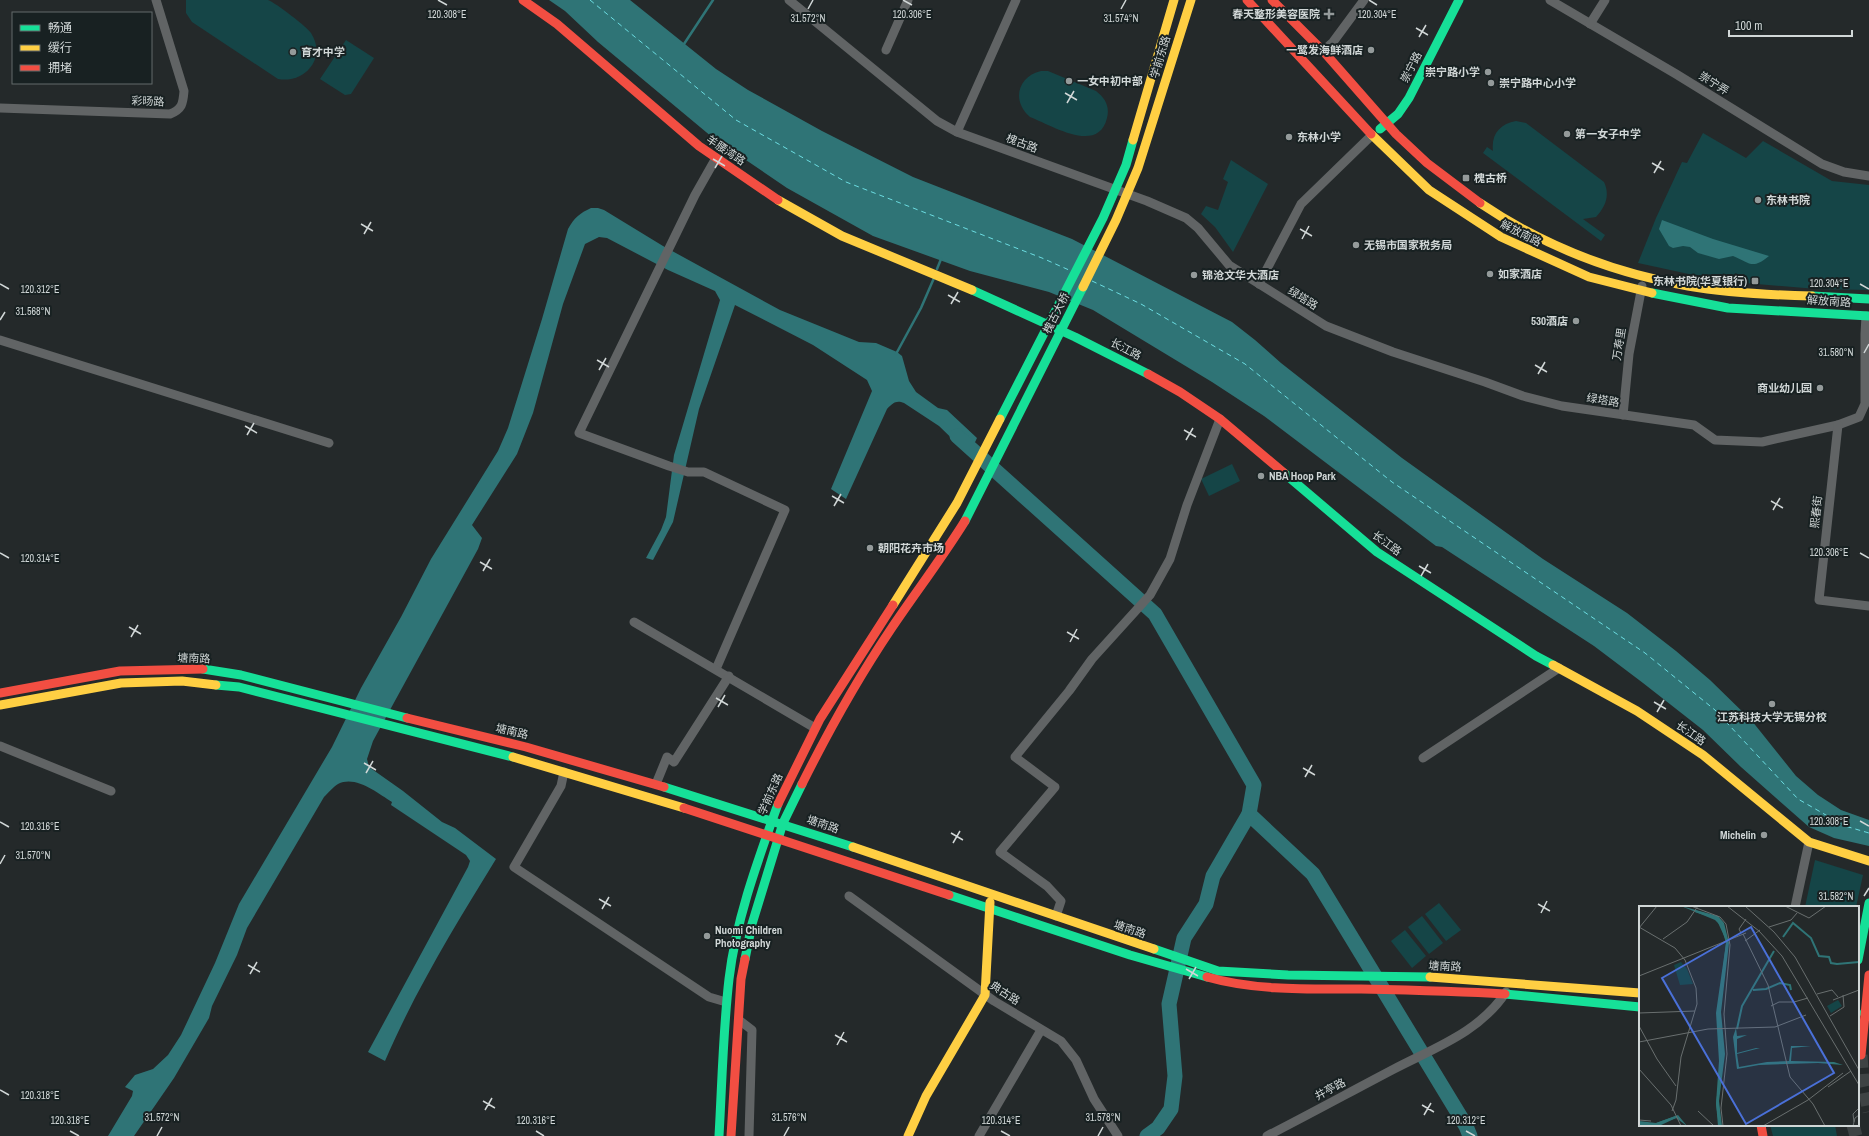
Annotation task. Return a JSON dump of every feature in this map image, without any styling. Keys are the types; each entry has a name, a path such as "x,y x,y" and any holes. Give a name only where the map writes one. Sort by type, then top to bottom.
{"main road":[{"name":"羊腰湾路","path":"523,0 557,24 699,146 779,200 842,236 943,277"},
{"name":"学前东路","path":"1140,117 1174,0"},
{"name":"学前东路","path":"1153,122 1191,0"},
{"name":"解放南路","path":"1247,0 1372,135 1429,190 1488,229 1550,261 1589,277 1641,291 1728,308 1868,316"},
{"name":"解放南路","path":"1272,0 1323,51 1386,124 1444,178 1512,225 1564,251 1593,262 1644,277 1687,286 1731,291 1869,299"},
{"name":"崇宁路","path":"1372,135 1398,114 1409,98 1459,0"},
{"name":"槐古大桥","path":"957,503 1103,218 1126,165 1140,117"},
{"name":"槐古大桥","path":"783,823 828,730 891,629 946,551 971,510 1116,220 1138,168 1153,122"},
{"name":"长江路","path":"943,277 1129,363 1180,392 1220,419 1377,552 1536,656 1637,711 1703,755 1809,842"},
{"name":"学前东路","path":"719,1136 726,1002 729,978 740,921 771,820 815,728 957,503"},
{"name":"塘南路","path":"0,693 120,671 201,669 242,675 454,730 526,747 656,784 783,823 1218,971 1288,976 1406,977 1512,982 1639,993"},
{"path":"0,705 121,683 182,681 239,687 522,759 766,834 990,910 1147,960 1220,981 1289,989 1414,990 1504,994 1639,1007"},
{"path":"731,1136 741,979 752,924 783,823"},
{"path":"1809,842 1869,861"},
{"path":"908,1136 926,1096 985,995 991,893"},
{"path":"1859,955 1869,902"},
{"path":"1861,1055 1867,1013 1869,975"},
{"path":"1761,1126 1763,1136"}],"street":[{"name":"彩旸路","path":"0,108 170,114 179,110 184,104 184,91 156,0"},
{"name":"槐古路","path":"789,0 937,121 957,132 1147,201 1186,218 1198,228 1229,265 1259,284"},
{"path":"886,50 908,0"},
{"path":"957,132 1016,0"},
{"path":"1323,51 1333,42 1364,0"},
{"name":"崇宁弄","path":"1550,0 1676,74 1822,164 1844,172 1869,176"},
{"path":"1590,24 1605,0"},
{"path":"1259,284 1301,204 1372,135"},
{"path":"716,158 695,195 579,433 688,472 704,472 785,510 716,669"},
{"name":"万寿里","path":"1623,415 1629,354 1644,277"},
{"name":"绿塔路","path":"1259,284 1326,326 1392,352 1523,396 1562,406 1694,425 1715,440 1762,442 1838,425 1859,417 1865,404 1865,334 1868,316"},
{"path":"0,340 329,443"},
{"path":"1056,916 1062,901 1047,886 1000,852 1055,787 1015,757 1069,691 1092,659 1150,595 1170,559 1187,505 1220,419"},
{"name":"熙春街","path":"1838,425 1828,505 1819,600 1869,606"},
{"path":"634,622 729,676 815,728"},
{"path":"1423,758 1560,668"},
{"path":"656,784 667,757 674,762 729,676"},
{"path":"0,746 111,791"},
{"path":"564,772 561,786 514,867 709,997 726,1002"},
{"path":"1795,906 1809,842"},
{"name":"典古路","path":"849,896 985,995 1061,1041 1076,1060 1094,1099 1118,1136"},
{"name":"井亭路","path":"1267,1136 1403,1064 1431,1051 1476,1024 1504,994 1512,982"},
{"path":"738,1020 752,1030 749,1136"},
{"path":"979,1136 1041,1030"}],"shaded area":[{"path":"186,0 268,0 291,15 311,33 315,42 315,60 305,73 288,79 278,79 192,22 186,13"},
{"path":"549,0 630,0 716,69 748,90 822,131 913,177 1072,239 1232,322 1281,363 1402,458 1543,559 1627,613 1676,651 1710,680 1752,721 1796,776 1818,795 1841,810 1869,820 1869,846 1834,838 1809,827 1741,767 1703,730 1594,646 1442,547 1436,546 1264,416 1212,382 1093,310 1049,292 970,271 873,236 787,188 712,137 598,42 565,11"},
{"path":"346,40 374,58 351,94 345,95 320,79"},
{"path":"1041,71 1048,71 1096,91 1104,99 1108,110 1107,118 1102,129 1094,135 1084,136 1061,131 1030,117 1020,104 1020,90 1022,84 1027,78"},
{"path":"1516,121 1526,123 1604,182 1607,191 1605,205 1596,217 1583,219 1605,235 1601,241 1483,153 1487,147 1493,151 1495,135 1501,127 1510,122"},
{"name":"东林书院","path":"1703,133 1746,158 1763,141 1832,181 1869,185 1869,290 1817,289 1721,281 1638,263 1656,218 1682,162 1687,163"},
{"path":"1231,160 1268,184 1233,252 1215,227 1201,214 1206,206 1218,210 1228,182 1223,179"},
{"path":"591,208 604,210 663,246 780,310 859,342 876,343 897,352 902,356 909,381 916,392 938,408 947,410 977,438 969,455 939,426 904,403 895,403 887,409 846,499 831,489 872,391 867,380 813,345 735,305 699,409 673,522 653,560 646,558 661,530 666,517 674,455 720,300 715,291 668,270 607,238 599,237 585,244 563,304 533,413 517,454 472,525 482,538 478,549 373,741 367,759 369,767 403,791 442,822 455,828 496,859 451,933 423,983 385,1061 368,1052 470,861 466,855 391,805 392,802 366,786 352,782 345,782 336,785 324,797 247,928 237,955 212,1006 209,1018 174,1078 134,1136 108,1136 132,1096 133,1091 125,1087 135,1075 153,1069 168,1055 181,1035 215,963 239,904 332,747 361,688 401,617 431,559 498,451 508,428 568,229 578,216"},
{"path":"1662,220 1713,239 1769,256 1759,263 1751,264 1733,256 1719,259 1698,253 1690,247 1683,246 1673,248 1669,246 1659,229"},
{"path":"1232,464 1240,481 1209,496 1201,479"},
{"path":"1815,860 1863,875 1856,906 1805,906"},
{"path":"1439,903 1461,930 1446,941 1425,914"},
{"path":"1422,916 1443,943 1429,954 1408,927"},
{"path":"1405,930 1426,956 1412,968 1391,941"},
{"path":"1770,1126 1835,1126 1837,1136 1773,1136"}],"waterway":[{"path":"684,44 713,0"},
{"path":"937,269 941,259"},
{"path":"896,354 921,308 934,278"},
{"path":"957,436 1155,614 1254,785 1249,814 1313,874 1466,1126 1470,1136"},
{"path":"1147,1136 1158,1128 1171,1109 1175,1076 1169,1004 1184,938 1206,904 1213,876 1249,814"}],"ferry route":[{"path":"590,0 736,120 846,182 1042,258 1069,270"},
{"path":"1092,281 1141,304 1245,364 1392,482 1645,653 1715,710 1798,799 1845,826 1869,833"}],"tunnel":[{"path":"1861,1055 1863,1083 1869,1112"},
{"path":"1853,1126 1856,1136"}],"traffic: fast":[{"path":"1380,129 1398,114 1409,98 1459,0"},
{"path":"1000,419 1103,218 1126,165 1133,140"},
{"path":"965,521 1083,287"},
{"path":"972,290 1075,337 1148,374"},
{"path":"1652,293 1728,308 1869,316"},
{"path":"1812,296 1869,299"},
{"path":"1284,473 1377,552 1536,656 1553,665"},
{"path":"203,669 241,675 407,718"},
{"path":"216,685 239,687 513,757"},
{"path":"745,959 752,924 783,823 802,784"},
{"path":"664,787 853,847"},
{"path":"719,1136 725,1018 732,957 742,912 778,804"},
{"path":"949,895 1130,955 1207,977"},
{"path":"1859,955 1869,903"},
{"path":"1154,949 1218,971 1288,975 1430,977"},
{"path":"1505,994 1639,1007"},
{"path":"1864,1013 1869,1013"}],"traffic: slow":[{"path":"1133,140 1174,0"},
{"path":"1083,287 1116,220 1138,168 1191,0"},
{"path":"1371,134 1429,190 1501,237 1589,277 1652,293"},
{"path":"778,200 842,236 972,290"},
{"path":"1480,203 1528,232 1554,244 1606,265 1633,273 1688,286 1718,290 1812,296"},
{"path":"893,605 957,503 1000,419"},
{"path":"1553,665 1637,711 1703,755 1809,842 1869,861"},
{"path":"0,705 121,683 182,681 216,685"},
{"path":"513,757 684,808"},
{"path":"853,847 1154,949"},
{"path":"908,1136 926,1096 985,995 990,902"},
{"path":"1430,977 1639,993"}],"traffic: jam":[{"path":"523,0 557,24 699,146 778,200"},
{"path":"1247,0 1371,134"},
{"path":"1272,0 1324,52 1396,134 1427,163 1480,203"},
{"path":"1148,374 1180,392 1220,419 1284,473"},
{"path":"802,784 855,685 891,629 965,521"},
{"path":"778,804 820,719 893,605"},
{"path":"0,693 120,671 203,669"},
{"path":"407,718 526,747 664,787"},
{"path":"684,808 949,895"},
{"path":"731,1136 741,979 745,959"},
{"path":"1861,1055 1869,975"},
{"path":"1207,977 1226,982 1264,987 1415,990 1505,994"},
{"path":"1761,1126 1763,1136"}],"place":[{"name":"春天整形美容医院","path":"1329,14"},
{"name":"一鹭发海鲜酒店","path":"1371,50"},
{"name":"育才中学","path":"293,52"},
{"name":"崇宁路小学","path":"1488,72"},
{"name":"一女中初中部","path":"1069,81"},
{"name":"崇宁路中心小学","path":"1491,83"},
{"name":"第一女子中学","path":"1567,134"},
{"name":"东林小学","path":"1289,137"},
{"name":"槐古桥","path":"1466,178"},
{"name":"东林书院","path":"1758,200"},
{"name":"无锡市国家税务局","path":"1356,245"},
{"name":"如家酒店","path":"1490,274"},
{"name":"锦沧文华大酒店","path":"1194,275"},
{"name":"东林书院(华夏银行)","path":"1755,281"},
{"name":"530酒店","path":"1576,321"},
{"name":"商业幼儿园","path":"1820,388"},
{"name":"NBA Hoop Park","path":"1261,476"},
{"name":"朝阳花卉市场","path":"870,548"},
{"name":"江苏科技大学无锡分校","path":"1772,704"},
{"name":"Michelin","path":"1764,835"},
{"name":"Nuomi Children Photography","path":"707,936"}]}
